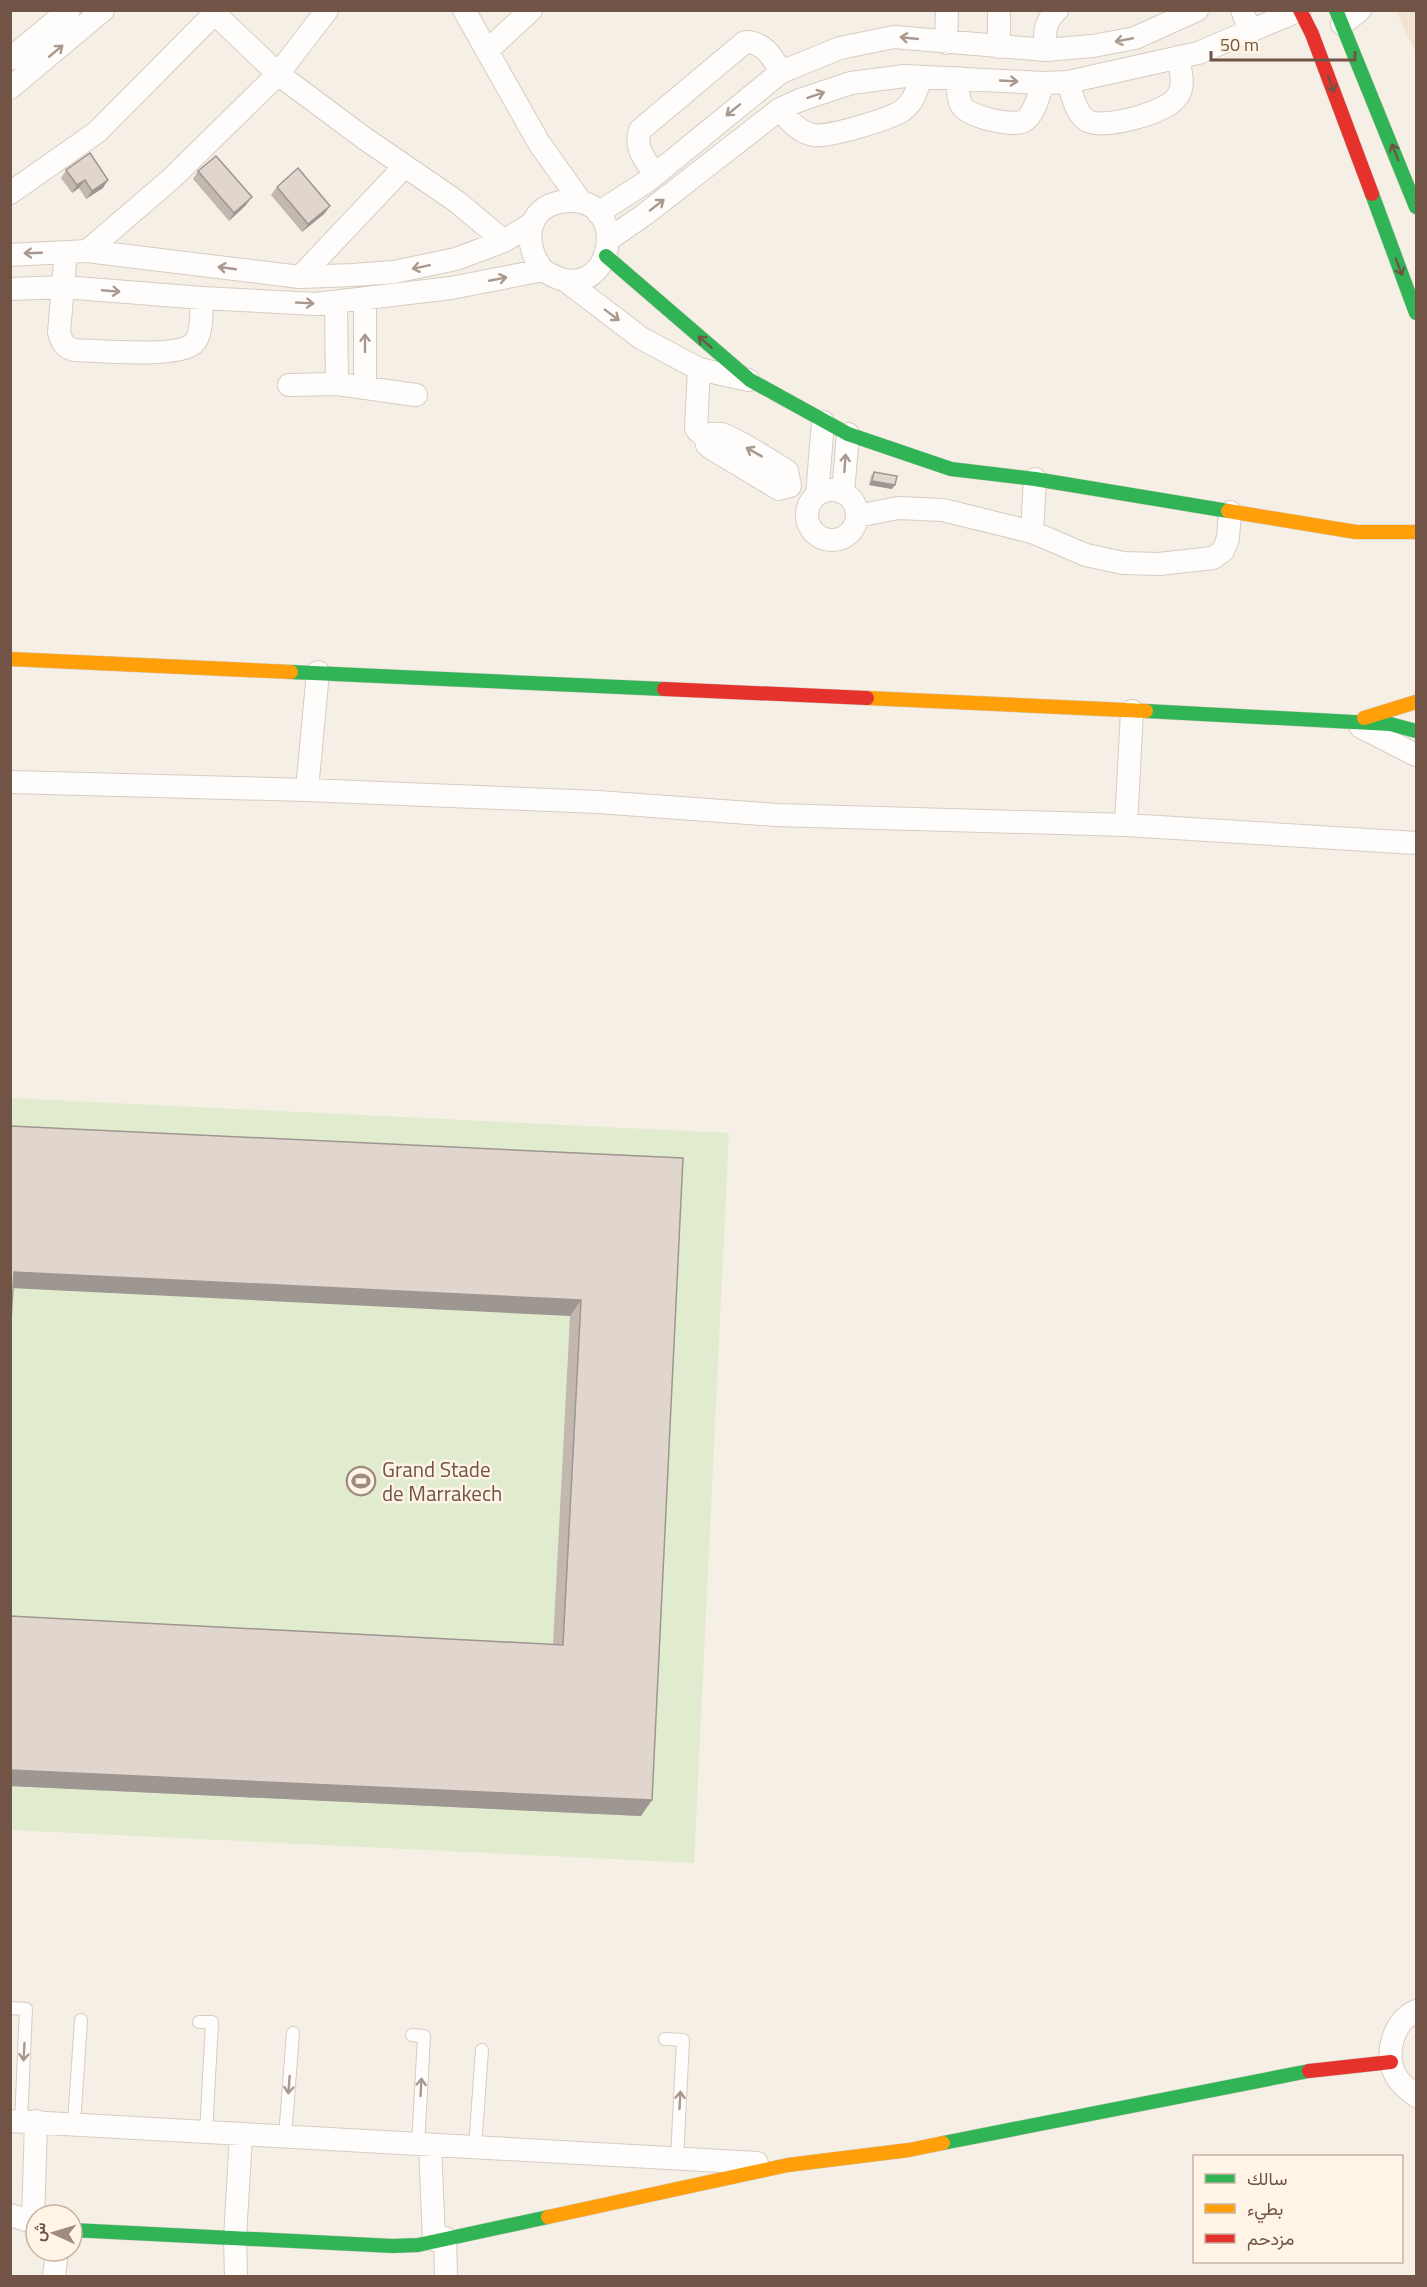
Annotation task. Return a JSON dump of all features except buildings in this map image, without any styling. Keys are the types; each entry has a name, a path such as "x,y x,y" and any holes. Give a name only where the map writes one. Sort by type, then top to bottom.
{"street":[{"path":"10,59 69,10"},
{"path":"10,88 103,10"},
{"path":"188,262 198,337 193,344 186,348 161,352 74,350 66,348 62,343 59,332 64,287 76,252 171,179 278,74 327,10"},
{"path":"464,10 539,143 590,207 604,220 608,248 666,306 750,380 823,422 848,434 951,469 1035,479 1356,532 1416,532"},
{"path":"488,50 531,10"},
{"path":"946,42 947,10"},
{"path":"999,10 999,47"},
{"path":"1046,50 1044,33 1050,17 1057,10"},
{"path":"10,255 76,252 188,262 300,278 393,272 456,259 504,242 533,223 548,206 570,200 590,207 655,174 781,72 840,48 894,37 1046,50 1093,46 1135,38 1162,17 1197,10"},
{"path":"533,223 530,249 535,260 553,277 577,280 589,275 599,267 608,248 644,216 780,109 800,100 851,83 906,76 1043,83 1068,82 1198,53 1246,21 1300,10 1312,34 1416,313"},
{"path":"1360,10 1339,17 1416,207"},
{"path":"10,193 98,132 212,12 278,74 456,201 504,242"},
{"path":"655,174 639,151 637,139 640,130 745,42 755,42 765,49 781,72"},
{"path":"840,48 851,83"},
{"path":"1068,82 1081,115 1090,122 1111,122 1151,113 1167,106 1178,97 1182,85 1178,57"},
{"path":"780,109 788,120 800,129 814,135 832,134 890,117 904,109 914,98 921,77"},
{"path":"958,78 961,105 966,111 983,118 1013,123 1023,122 1031,114 1043,83"},
{"path":"300,278 404,166"},
{"path":"10,289 64,287 316,304 451,288 543,270"},
{"path":"338,384 352,300 353,275"},
{"path":"565,280 641,338 699,369 750,380"},
{"path":"352,300 365,387"},
{"path":"699,369 696,428 698,432 705,435 722,434 787,471 790,486 814,498"},
{"path":"289,385 338,384 416,395"},
{"path":"814,498 830,490 843,493 854,502 857,516 848,534 835,540 827,540 815,533 808,521 807,514 814,498 823,422"},
{"path":"843,493 848,434"},
{"path":"1032,532 1035,479"},
{"path":"857,516 898,508 943,510 1032,532 1086,555 1123,563 1159,564 1213,558 1223,551 1228,538 1230,512"},
{"path":"10,659 1351,722 1390,724 1416,731"},
{"path":"307,790 318,672"},
{"path":"1351,722 1416,702"},
{"path":"1126,825 1132,711"},
{"path":"1390,724 1416,716"},
{"path":"1351,722 1416,755"},
{"path":"10,782 307,790 598,802 776,815 1126,825 1416,843"},
{"path":"1416,2011 1402,2022 1394,2034 1391,2048 1391,2062 1396,2076 1405,2088 1416,2096"},
{"path":"84,2231 393,2246 418,2245 788,2165 909,2150 1323,2068 1391,2062"},
{"path":"33,2203 22,2122 788,2165"},
{"path":"236,2277 235,2237 241,2136"},
{"path":"424,2146 446,2277"}],"lane":[{"path":"10,2008 26,2009 22,2122"},
{"path":"74,2124 81,2020"},
{"path":"199,2022 212,2022 206,2133"},
{"path":"285,2137 293,2033"},
{"path":"412,2035 424,2036 424,2146"},
{"path":"665,2039 683,2040 677,2158"},
{"path":"475,2147 482,2050"}],"shaded area":[{"path":"1396,11 1416,11 1416,54"}],"green space":[{"name":"Grand Stade de Marrakech","path":"11,1098 729,1133 694,1863 11,1830"}],"traffic: fast":[{"path":"1336,10 1416,207"},
{"path":"1372,194 1416,313"},
{"path":"606,256 750,380 848,434 951,469 1035,479 1228,511"},
{"path":"291,672 664,689"},
{"path":"1146,711 1390,724 1416,731"},
{"path":"943,2143 1309,2071"},
{"path":"84,2231 393,2246 418,2245 548,2217"}],"traffic: slow":[{"path":"1228,511 1356,532 1416,532"},
{"path":"10,659 291,672"},
{"path":"867,698 1146,711"},
{"path":"1364,718 1416,702"},
{"path":"548,2217 788,2165 909,2150 943,2143"}],"traffic: jam":[{"path":"1300,10 1312,34 1372,194"},
{"path":"664,689 867,698"},
{"path":"1309,2071 1391,2062"}],"place":[{"name":"Grand Stade de Marrakech","path":"361,1481"}]}
